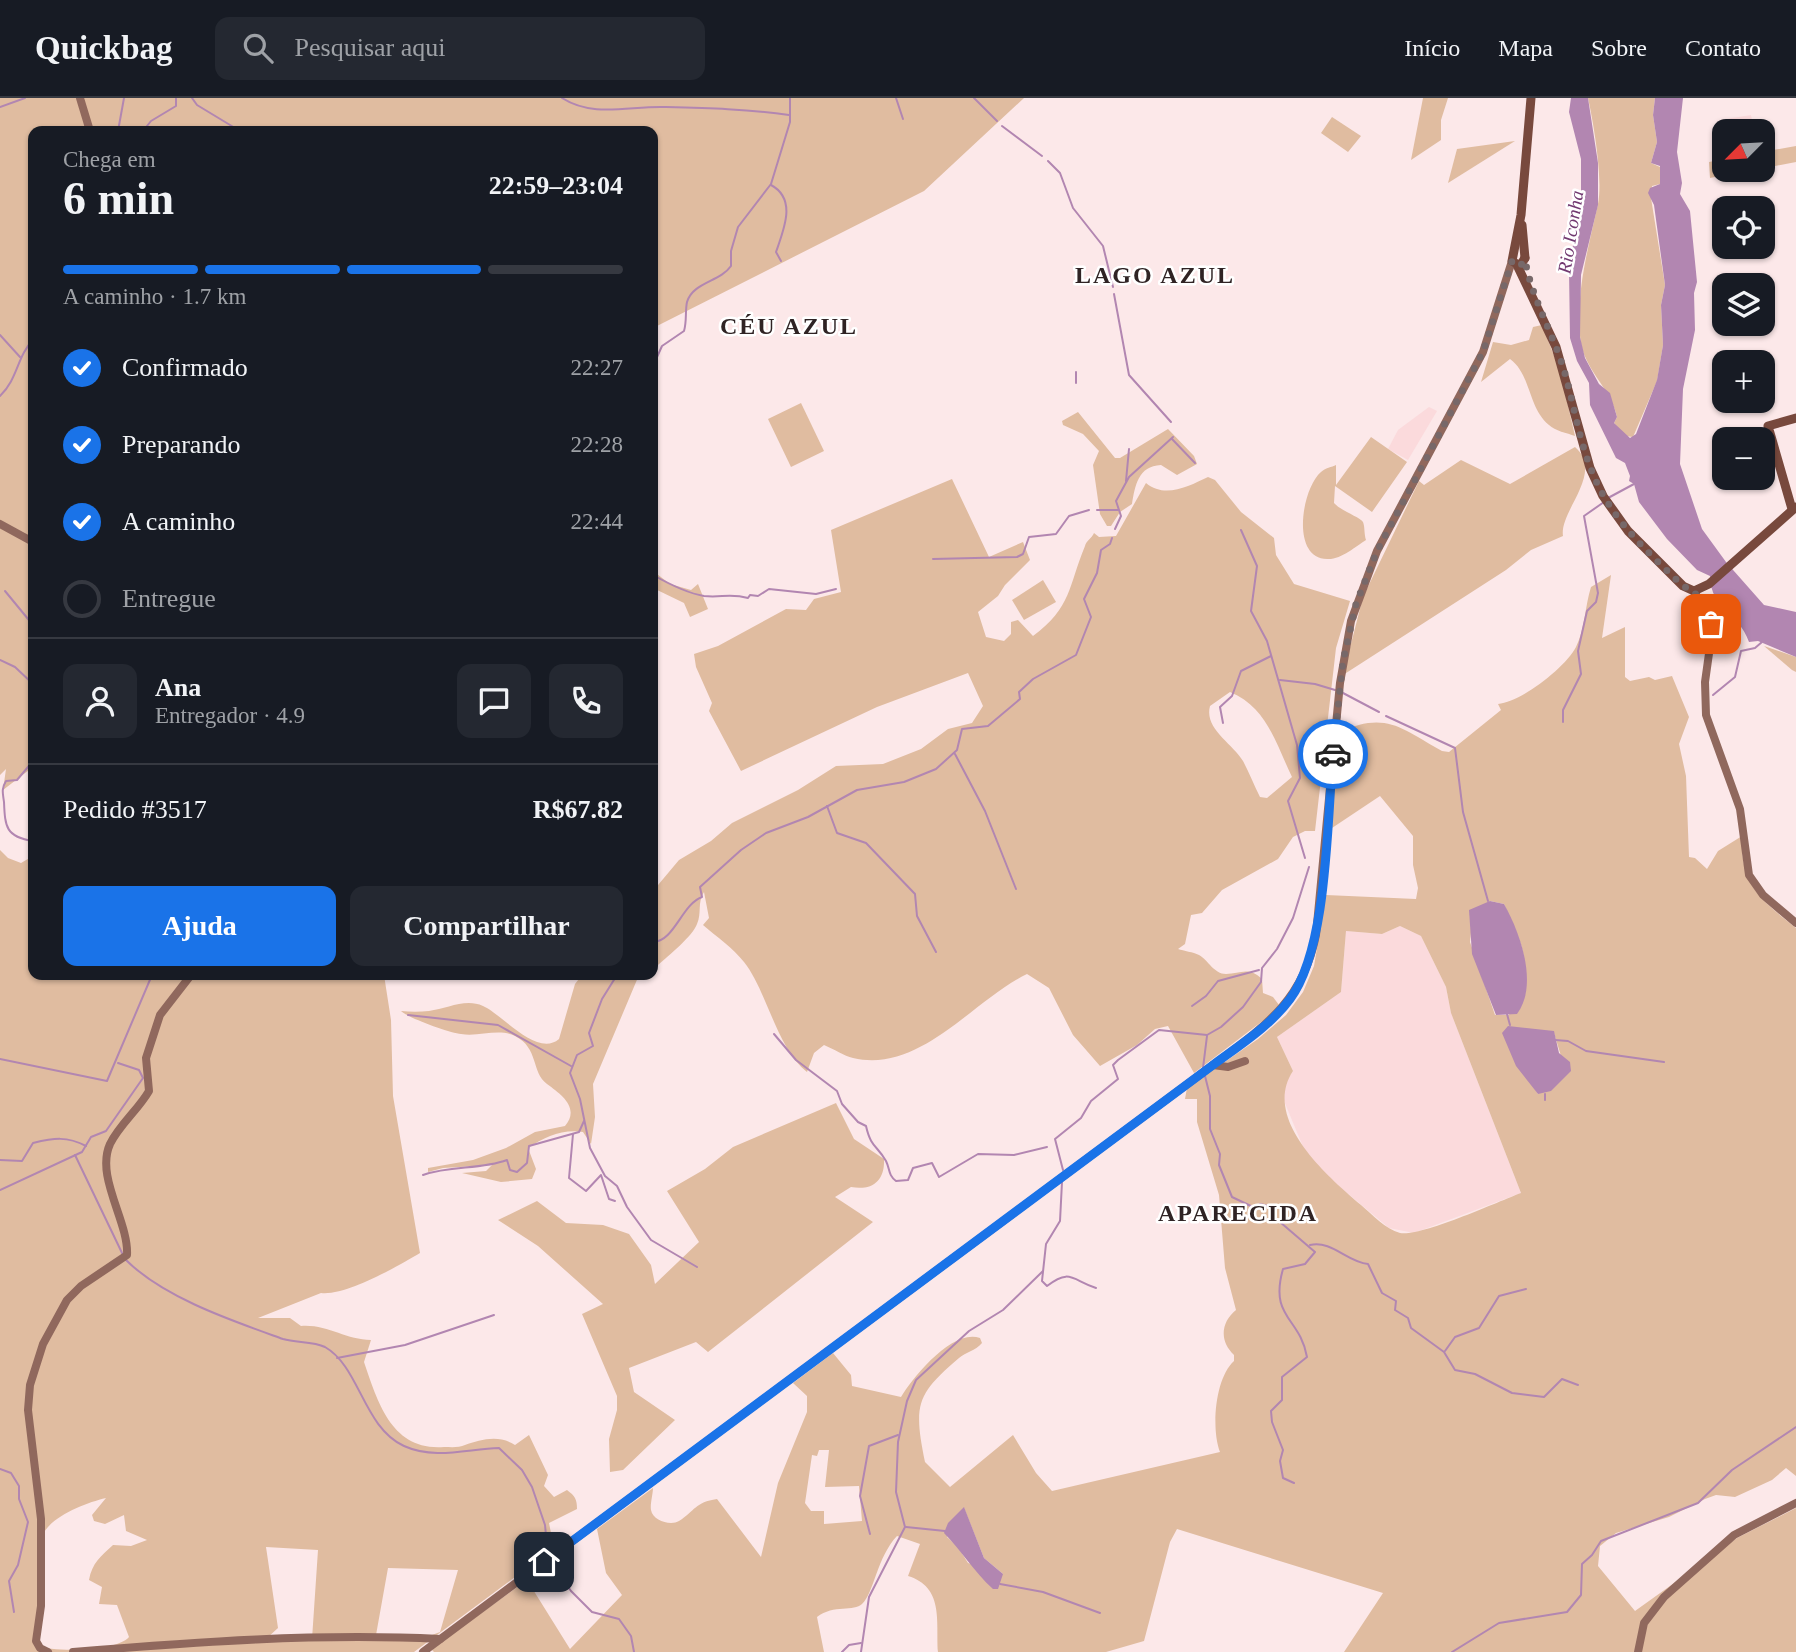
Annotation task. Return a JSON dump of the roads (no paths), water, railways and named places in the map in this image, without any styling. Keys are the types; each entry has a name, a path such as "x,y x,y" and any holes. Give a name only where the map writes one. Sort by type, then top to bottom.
{"main road":[{"path":"80,98 88,126"},
{"path":"1531,98 1518,262 1561,361 1590,468 1603,496 1628,531 1683,586 1694,591 1708,616 1712,632 1705,682 1706,715 1740,809 1749,875 1763,895 1796,923"},
{"path":"423,1652 1213,1065 1281,1010 1306,970 1316,935 1338,694 1351,621 1377,551 1483,352 1508,276 1518,262"},
{"path":"1694,591 1709,584 1731,561 1794,508 1768,426 1796,418"},
{"path":"0,524 28,539"},
{"path":"48,1652 42,1650 36,1641 41,1606 41,1531 29,1422 30,1385 43,1344 67,1300 81,1286 127,1255 110,1181 108,1151 121,1126 149,1091 146,1058 160,1015 187,980"},
{"path":"1213,1065 1228,1066 1245,1061"},
{"path":"1638,1652 1644,1623 1664,1597 1734,1535 1796,1503"},
{"path":"74,1652 294,1637 440,1639"}],"waterway":[{"path":"0,107 25,98"},
{"path":"119,126 124,98"},
{"path":"147,126 176,106 176,98"},
{"path":"192,98 197,105 232,126"},
{"path":"562,98 586,108 612,110 695,108 789,115"},
{"path":"658,355 662,346 684,331 690,295 731,266 731,251 738,227 771,184 790,122 790,98"},
{"path":"896,98 903,119"},
{"path":"974,98 997,121"},
{"path":"1002,126 1042,156"},
{"path":"1048,161 1060,173 1073,208 1103,246 1113,287"},
{"path":"771,185 779,191 786,206 785,224 776,252 781,261"},
{"path":"1114,294 1129,375 1171,422"},
{"path":"0,335 20,357"},
{"path":"0,396 28,346"},
{"path":"1076,372 1076,383"},
{"path":"1115,529 1121,516 1116,501 1129,477 1173,437"},
{"path":"1172,439 1195,463"},
{"path":"1126,481 1129,449"},
{"path":"1608,498 1634,484"},
{"path":"1563,722 1563,710 1581,674 1578,651 1587,611 1596,602 1598,593 1584,516 1604,502"},
{"path":"933,559 1017,557 1023,554 1029,537 1056,534 1069,516 1089,510"},
{"path":"1097,510 1118,510"},
{"path":"1241,530 1257,566 1251,611 1267,641 1297,745 1300,778 1288,801 1305,858"},
{"path":"658,941 667,936 689,907 702,897 700,887 741,850 766,833 808,817 857,790 904,782 936,769 957,750 962,729 988,726 1020,699 1019,692 1033,679 1076,655 1091,617 1084,599 1097,573 1101,550 1110,544 1112,538"},
{"path":"658,578 704,596 748,598 750,595 758,596 769,589 816,594 836,589"},
{"path":"5,591 28,619"},
{"path":"1713,695 1735,677 1741,651 1755,648 1762,642"},
{"path":"1223,723 1220,707 1232,696 1241,671 1271,656"},
{"path":"0,660 15,667 28,679"},
{"path":"1280,680 1315,684 1335,690"},
{"path":"1343,693 1379,712"},
{"path":"1386,716 1455,748 1463,812 1488,901"},
{"path":"955,754 985,811 1016,889"},
{"path":"28,767 17,780 6,781 3,787 6,824 17,837 28,840"},
{"path":"827,806 837,833 866,843 915,894 917,916 936,952"},
{"path":"1063,1170 1055,1139 1081,1118 1091,1101 1118,1079 1113,1065 1118,1060 1159,1030 1207,1035 1221,1027 1243,1007 1261,982 1262,968 1277,949 1293,918 1309,867"},
{"path":"1192,1006 1206,996 1218,981 1259,970"},
{"path":"0,1059 107,1081 150,980"},
{"path":"614,980 602,999 589,1033 593,1046 577,1055 570,1073 580,1099 590,1148 605,1176 617,1186 627,1207 651,1240 697,1267"},
{"path":"1507,1014 1510,1025"},
{"path":"408,1015 498,1025 571,1066"},
{"path":"774,1034 796,1060 837,1091 842,1104 858,1122 866,1126 872,1143 886,1161 890,1174 896,1181 908,1180 913,1168 932,1163 939,1177 978,1154 1014,1155 1047,1147"},
{"path":"1203,1068 1207,1036"},
{"path":"1555,1040 1568,1041 1586,1051 1664,1062"},
{"path":"0,1190 82,1152 91,1137 106,1131 143,1078 139,1070 118,1063"},
{"path":"1205,1076 1210,1096 1210,1129 1220,1154 1219,1165 1232,1197 1255,1208 1260,1204 1268,1206 1273,1216 1315,1252 1305,1264 1283,1269 1280,1285 1283,1308 1298,1333 1307,1357 1282,1377 1282,1400 1271,1411 1272,1422 1283,1450 1280,1461 1283,1478 1294,1483"},
{"path":"1545,1094 1545,1100"},
{"path":"423,1175 507,1160 510,1170 517,1172 527,1163 529,1146 579,1132 584,1121"},
{"path":"573,1134 569,1178 586,1191 601,1175 609,1199 615,1201"},
{"path":"0,1160 22,1161 33,1143 47,1140 66,1139 86,1146"},
{"path":"75,1155 123,1255"},
{"path":"1062,1182 1060,1221 1046,1244 1042,1281 1047,1286 1061,1278 1071,1277 1096,1288"},
{"path":"1310,1245 1332,1248 1368,1264 1382,1293 1396,1301 1395,1310 1408,1318 1411,1328 1444,1352 1455,1370 1475,1374 1512,1393 1544,1397 1562,1379 1578,1385"},
{"path":"126,1260 160,1286 200,1307 283,1339 325,1347 337,1356 346,1368 379,1425 390,1437 404,1446 439,1453 499,1448 522,1470 532,1487 545,1525 548,1556"},
{"path":"861,1652 869,1597 905,1527 896,1492 898,1442 907,1401 916,1380 969,1331 1003,1310 1043,1271"},
{"path":"1445,1351 1455,1337 1479,1328 1499,1296 1526,1289"},
{"path":"337,1358 405,1345 494,1315"},
{"path":"1452,1652 1499,1623 1567,1612 1581,1595 1582,1564 1601,1541 1698,1503 1732,1470 1796,1427"},
{"path":"870,1534 860,1496 869,1446 898,1435"},
{"path":"0,1469 11,1473 19,1486 19,1499 28,1522 18,1565 9,1581 14,1612"},
{"path":"906,1527 945,1531"},
{"path":"550,1561 571,1591 592,1612 619,1619 631,1636 634,1652"},
{"path":"1000,1584 1043,1592 1100,1613"},
{"path":"842,1652 849,1645 861,1643"}],"district":[{"name":"LAGO AZUL","path":"1155,275"},
{"name":"CÉU AZUL","path":"789,326"},
{"name":"APARECIDA","path":"1238,1213"}],"water label":[{"name":"Rio Iconha","path":"1570,232"}]}
